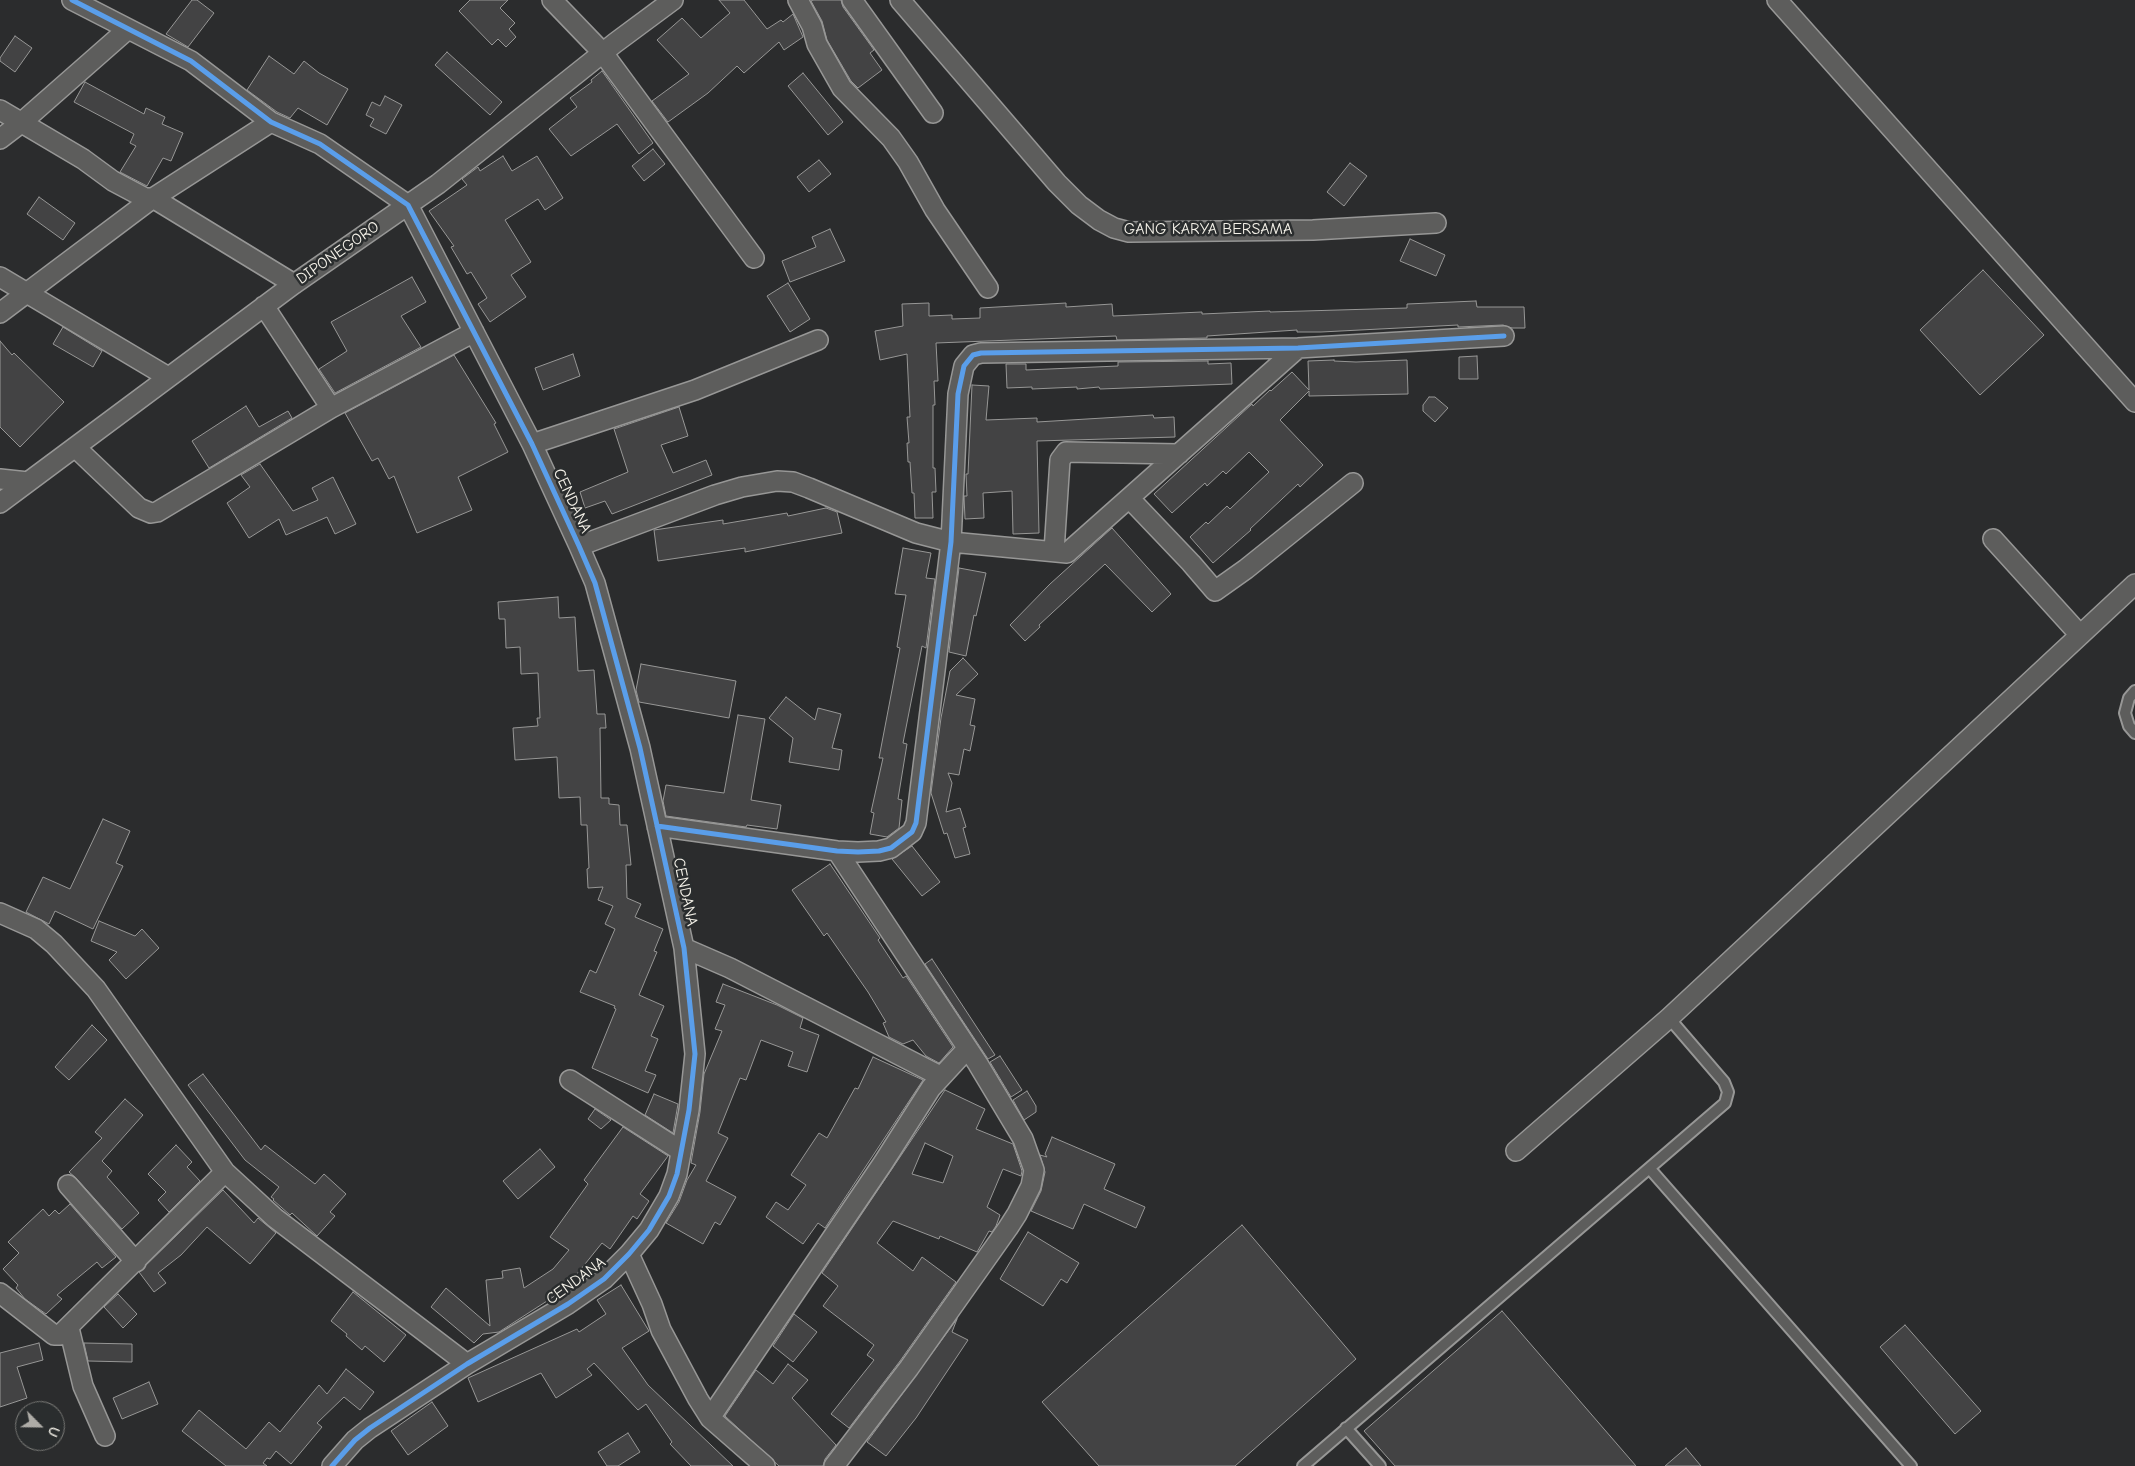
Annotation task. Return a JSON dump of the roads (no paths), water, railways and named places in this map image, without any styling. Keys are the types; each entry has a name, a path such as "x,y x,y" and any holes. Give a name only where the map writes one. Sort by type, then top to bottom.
{"street":[{"path":"72,0 92,5 128,28 191,61 271,122 320,144 408,205"},
{"path":"552,0 603,53 754,258"},
{"name":"DIPONEGORO","path":"0,503 294,284 438,184 673,0"},
{"path":"798,0 812,26 817,44 842,88 891,138 908,162 935,210 988,288"},
{"path":"852,0 933,113"},
{"name":"GANG KARYA BERSAMA","path":"900,0 1057,183 1078,205 1114,228 1129,232 1313,230 1436,223"},
{"path":"1777,0 2135,402"},
{"path":"0,139 21,123 128,28"},
{"path":"0,110 83,159 120,185 145,198 154,198 294,284"},
{"path":"0,314 154,198 271,122"},
{"name":"CENDANA","path":"332,1466 355,1440 370,1428 467,1364 568,1304 604,1279 629,1254 653,1223 668,1196 677,1174 689,1110 695,1054 684,948 640,748 594,583 580,546 532,444 408,205"},
{"path":"0,277 168,377"},
{"path":"264,306 331,408"},
{"path":"75,447 139,508 151,513 157,512 331,408 474,332"},
{"path":"657,826 837,851 880,851 891,848 907,836 916,823 951,542 958,394 964,366 973,355 980,352 1298,348 1504,336"},
{"path":"532,444 695,390 818,340"},
{"path":"580,546 715,495 742,487 777,481 793,482 916,533 951,542 1070,552 1298,348"},
{"path":"1054,551 1060,460 1066,452 1179,454"},
{"path":"0,479 28,482"},
{"path":"1130,499 1215,591 1246,569 1352,483"},
{"path":"1993,539 2080,635"},
{"path":"1516,1151 1669,1018 2135,584"},
{"path":"834,1466 909,1368 1017,1214 1031,1186 1034,1170 1028,1150 967,1048 837,851"},
{"path":"0,913 36,929 54,944 96,989 225,1172 275,1218 467,1364"},
{"path":"684,948 730,968 940,1076"},
{"path":"710,1418 940,1076 967,1048"},
{"path":"570,1080 681,1152"},
{"path":"0,1293 54,1335 58,1336 69,1328 225,1172"},
{"path":"68,1185 136,1262"},
{"path":"629,1254 652,1304 661,1330 710,1418 765,1466"},
{"path":"69,1328 83,1386 105,1436"}],"lane":[{"path":"2135,691 2129,698 2125,713 2129,726 2135,733"},
{"path":"1303,1466 1725,1103 1728,1099 1728,1092 1724,1082 1669,1018"},
{"path":"1650,1169 1911,1466"},
{"path":"1346,1428 1380,1466"}]}
